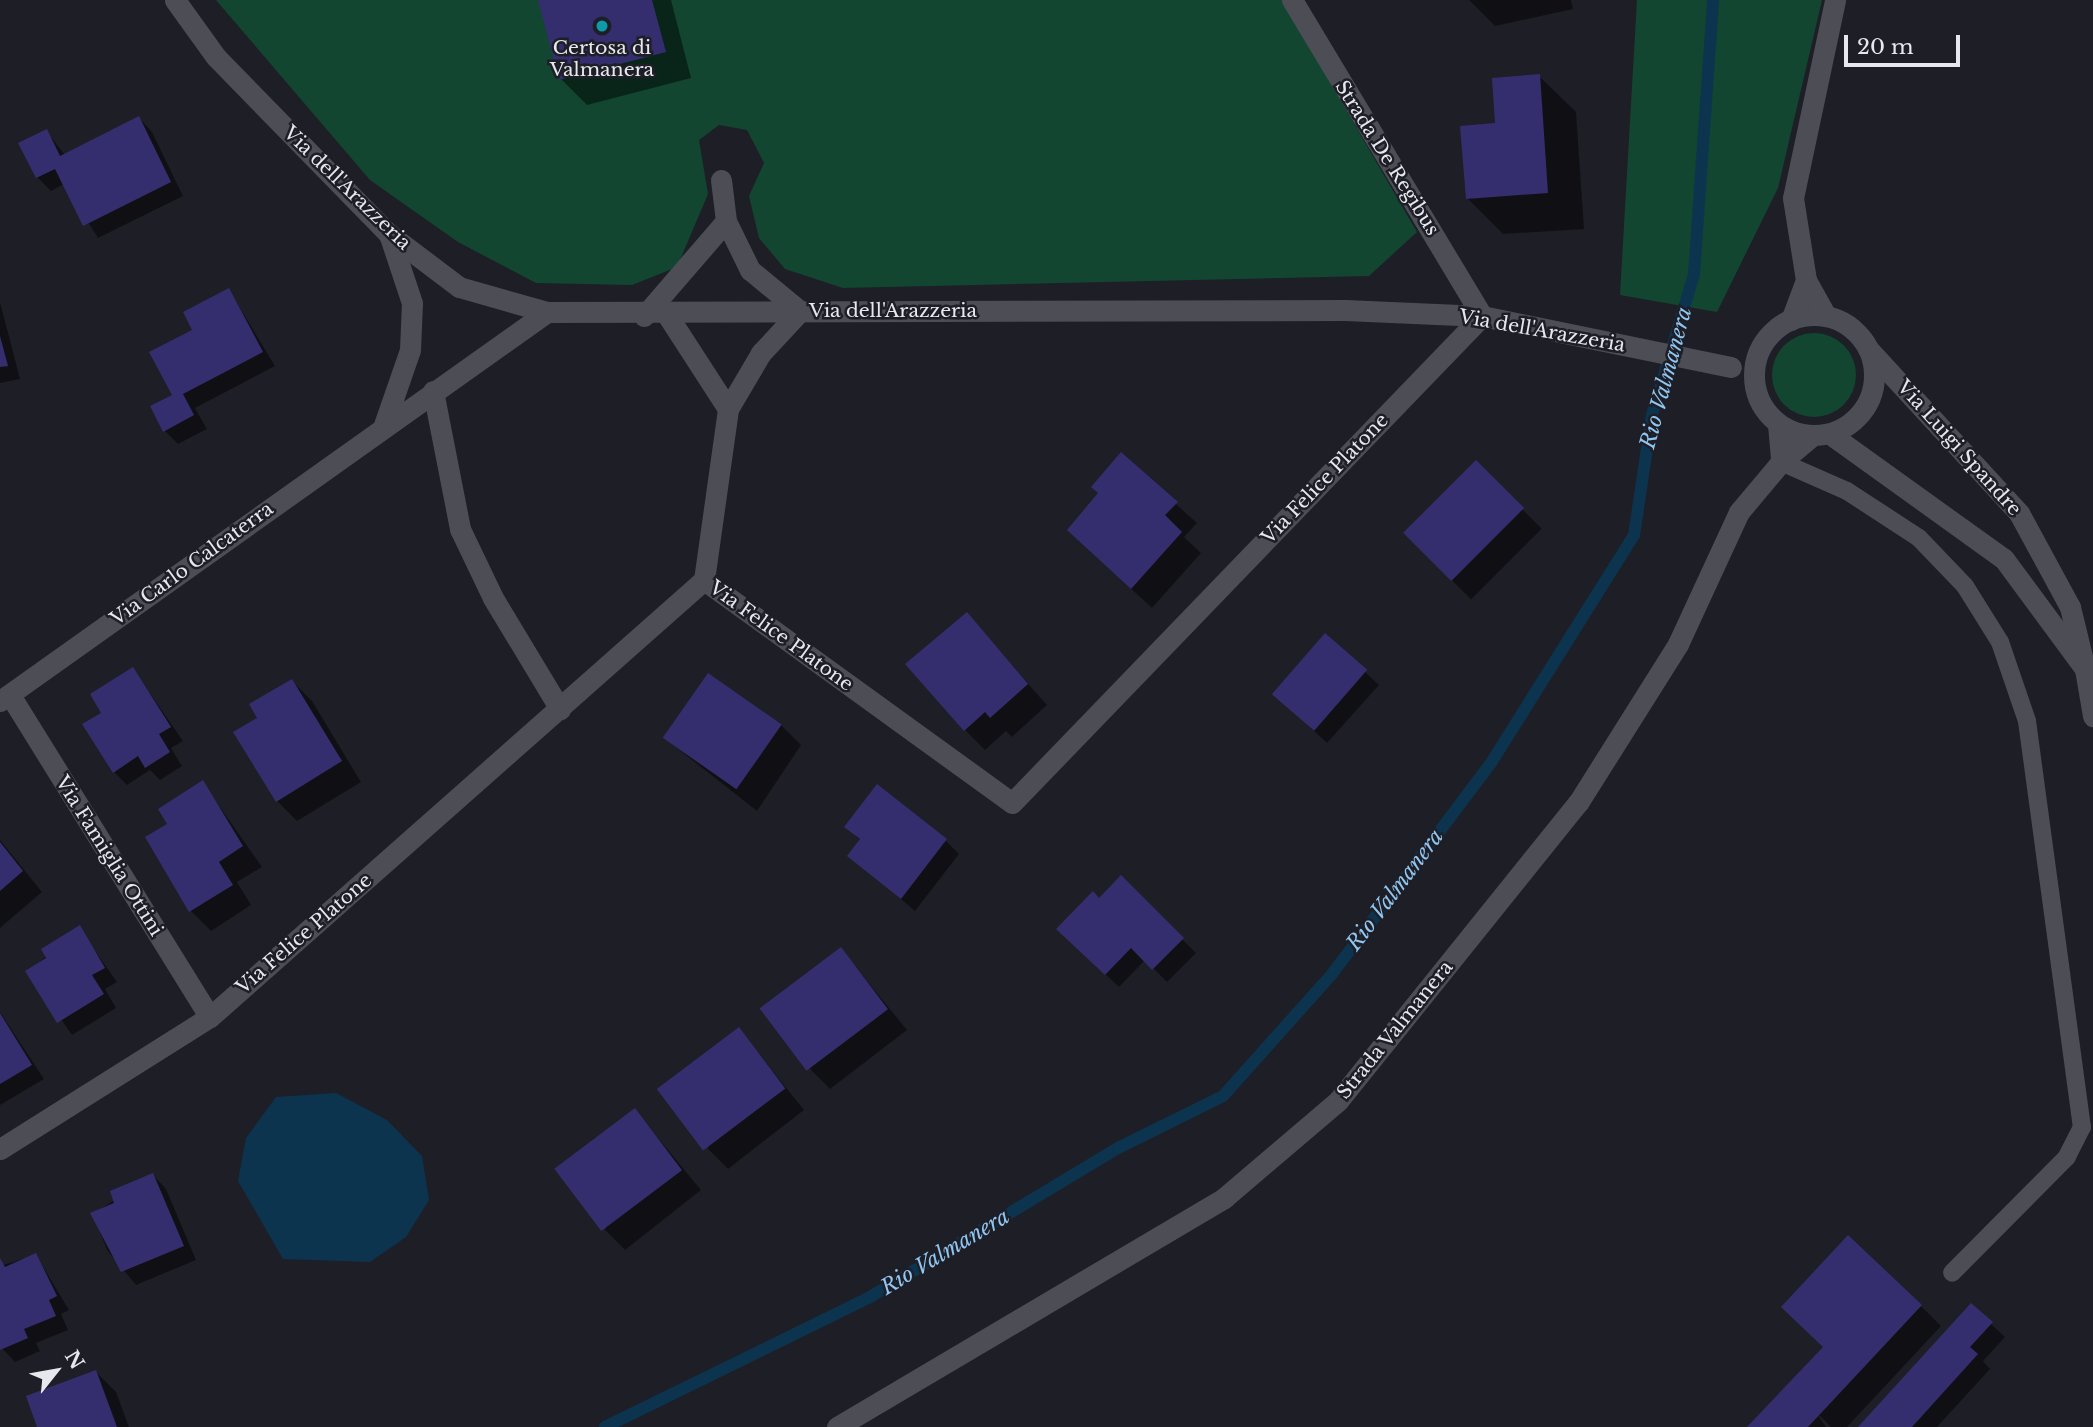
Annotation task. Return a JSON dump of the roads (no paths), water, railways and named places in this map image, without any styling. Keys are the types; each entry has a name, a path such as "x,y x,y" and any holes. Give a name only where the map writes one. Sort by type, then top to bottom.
{"street":[{"name":"Via dell'Arazzeria","path":"175,0 216,57 389,234 459,287 547,312 644,316 666,313 800,311 1482,316 1731,367 1754,368"},
{"name":"Strada De Regibus","path":"1292,0 1482,316"},
{"path":"1826,316 1806,280 1793,198 1835,0"},
{"path":"704,580 728,409 761,354 800,311 750,270 726,221 721,180"},
{"path":"644,316 726,221"},
{"path":"384,425 410,350 412,303 389,234"},
{"path":"1791,320 1826,316 1843,323 1868,349 1874,365 1869,399 1860,414 1821,435 1778,424 1765,411 1754,368 1763,343 1791,320 1806,280"},
{"name":"Via Carlo Calcaterra","path":"5,698 384,425 547,312"},
{"path":"666,313 728,409"},
{"name":"Via Felice Platone","path":"0,1149 210,1017 704,580 1012,803 1482,316"},
{"name":"Via Luigi Spandre","path":"1868,349 2020,513 2070,607 2093,716"},
{"path":"433,391 460,529 493,598 560,709"},
{"path":"1778,424 1780,462"},
{"name":"Via Luigi Spandre","path":"1821,435 2004,559 2085,669"},
{"name":"Strada Valmanera","path":"837,1427 1224,1198 1338,1101 1578,803 1678,644 1739,512 1780,462 1821,435"},
{"name":"Via Famiglia Ottini","path":"5,698 210,1017"}],"lane":[{"path":"1780,462 1847,491 1919,538 1965,586 2000,642 2027,721 2082,1126 2067,1157 1952,1273"}],"water":[{"path":"336,1093 387,1120 422,1156 429,1200 406,1237 370,1262 283,1259 238,1181 246,1138 276,1097"}],"waterway":[{"name":"Rio Valmanera","path":"605,1427 870,1297 1118,1148 1223,1096 1332,974 1491,763 1634,535 1652,415 1694,274 1713,0"}],"place":[{"name":"Certosa di Valmanera","path":"602,26"}]}
